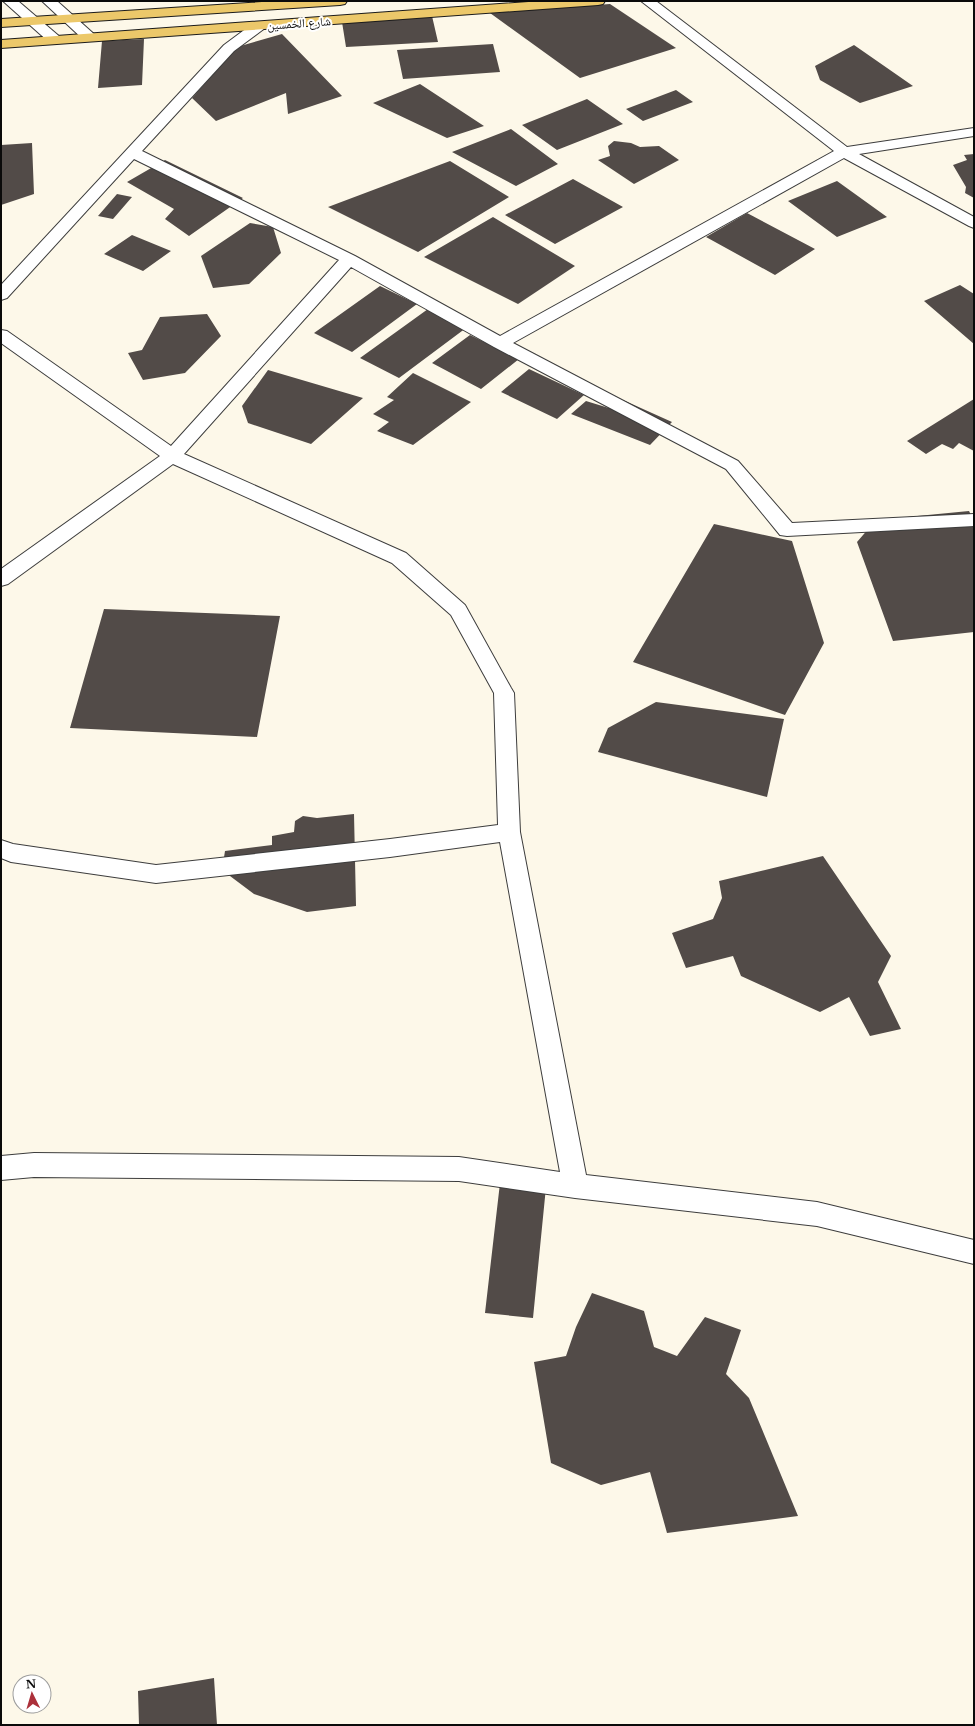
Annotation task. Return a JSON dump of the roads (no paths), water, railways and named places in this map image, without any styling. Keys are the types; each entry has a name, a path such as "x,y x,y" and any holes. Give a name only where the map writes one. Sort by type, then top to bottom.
{"main road":[{"path":"246,1 289,5"},
{"name":"شارع الخمسين","path":"1,23 340,1"},
{"name":"شارع الخمسين","path":"1,44 598,1"}],"street":[{"path":"10,1 55,40"},
{"path":"49,1 90,38"},
{"path":"648,1 844,152 974,223"},
{"path":"1,295 229,48 260,26"},
{"path":"500,343 844,152 974,132"},
{"path":"133,153 349,259 500,343 732,465 787,530 974,520"},
{"path":"1,579 172,456 349,259"},
{"path":"1,335 172,456 399,558 458,610 504,694 509,832 575,1186"},
{"path":"1,849 11,853 156,874 390,848 509,832"},
{"path":"1,1168 34,1165 459,1168 575,1186 817,1214 974,1252"}]}
